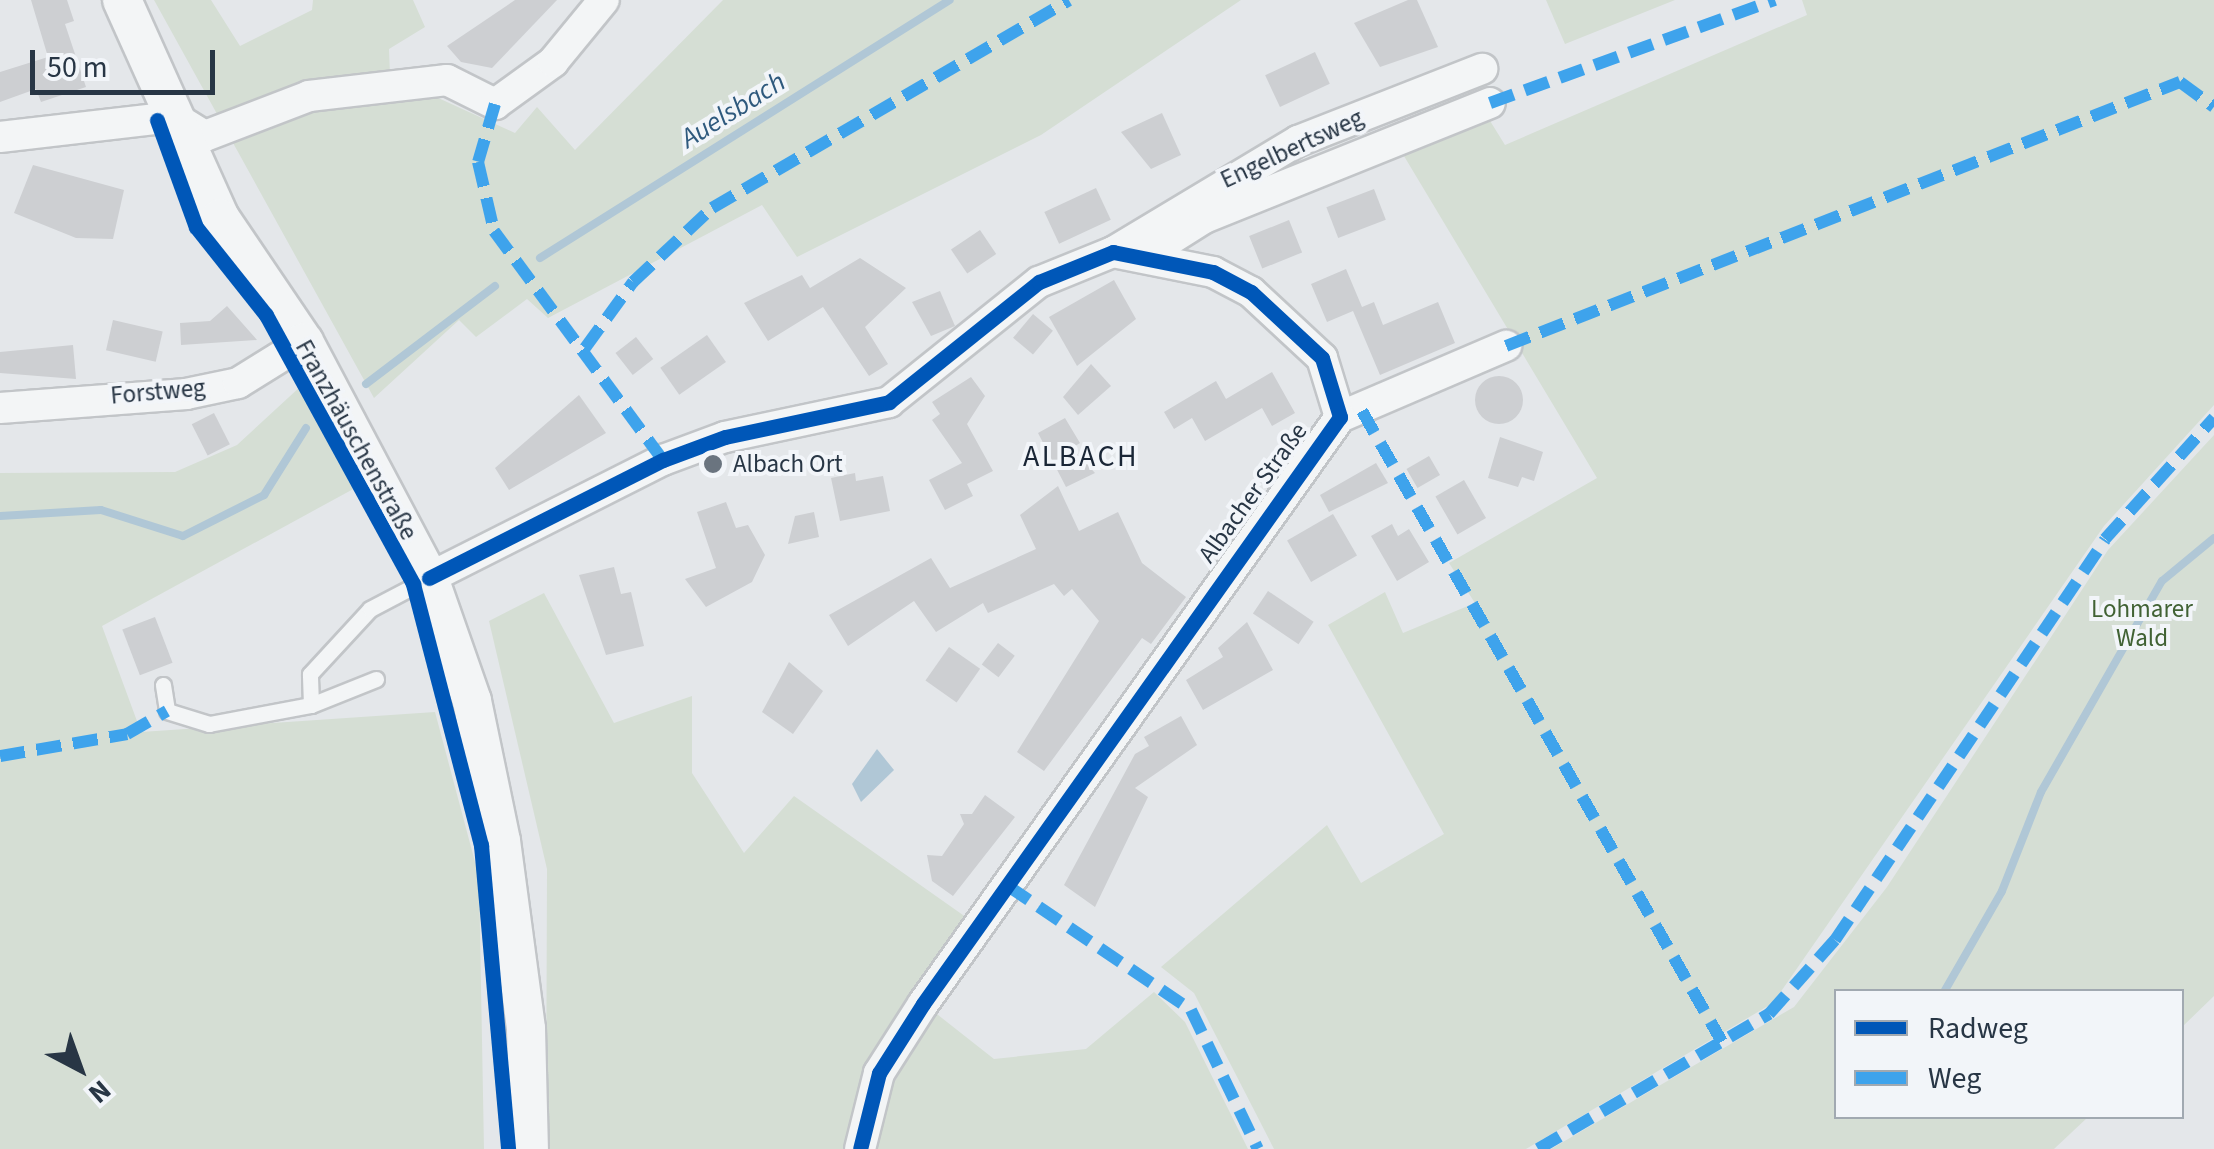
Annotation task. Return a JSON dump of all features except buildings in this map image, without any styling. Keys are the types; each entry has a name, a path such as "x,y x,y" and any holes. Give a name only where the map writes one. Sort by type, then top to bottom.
{"street":[{"name":"Franzhäuschenstraße","path":"122,0 220,218 304,342 429,578 472,701 501,842 526,1029 528,1149"},
{"path":"0,137 174,117 205,136 310,96 447,80 495,104 554,62 604,0"},
{"name":"Engelbertsweg","path":"1113,252 1168,211 1298,142 1482,68"},
{"name":"Engelbertsweg","path":"1145,256 1204,218 1490,103"},
{"name":"Albacher Straße","path":"429,578 664,460 725,437 889,402 1039,282 1113,252 1213,272 1251,292 1322,358 1340,416 923,1004 879,1073 860,1149"},
{"name":"Forstweg","path":"0,408 186,394 238,383 304,342"},
{"path":"1340,416 1506,346"}],"lane":[{"path":"311,705 310,674 370,609 429,578"},
{"path":"163,685 167,710 209,724 311,705 376,678"}],"green space":[{"path":"154,0 211,0 240,46 312,10 313,0 413,0 425,27 389,49 390,76 515,133 537,107 575,150 723,0 1241,0 1041,135 797,257 762,205 548,318 527,299 476,337 459,320 374,398"},
{"path":"1546,0 1675,0 1565,44"},
{"path":"1802,0 2214,0 2214,405 2104,526 1773,1003 1526,1149 1274,1149 1194,993 1161,967 1327,825 1361,883 1444,834 1328,625 1385,592 1403,633 1475,603 1449,563 1597,478 1398,146 1487,116 1505,145 1807,15"},
{"path":"301,386 357,487 102,626 141,732 435,712 479,877 484,1149 0,1149 0,473 175,472 237,445"},
{"name":"Lohmarer Wald","path":"2214,435 2214,996 2184,1025 2184,989 1834,989 1834,1119 2086,1119 2054,1149 1551,1149 1794,1007 1887,887 2108,550"},
{"path":"544,593 614,723 692,696 692,773 744,853 794,796 970,920 876,1053 848,1149 546,1149 547,869 489,621"},
{"path":"1154,992 1185,1022 1248,1149 875,1149 877,1114 933,1011 994,1059 1086,1049"}],"water":[{"path":"877,749 894,770 861,802 852,784"}],"waterway":[{"name":"Auelsbach","path":"540,258 950,0"},
{"name":"Auelsbach","path":"366,384 495,286"},
{"name":"Auelsbach","path":"0,516 101,510 183,536 264,495 306,428"},
{"path":"1946,989 2002,891 2041,792 2162,581 2214,538"}],"marked path":[{"path":"585,348 633,282 712,208 1069,0"},
{"path":"1490,103 1775,0"},
{"path":"1506,346 2180,82 2214,107"},
{"path":"495,104 478,162 494,231 663,460"},
{"path":"1362,411 1722,1042"},
{"path":"1538,1149 1769,1014 1835,940 2105,539 2214,418"},
{"path":"0,756 127,734 167,711"},
{"path":"1008,886 1191,1010 1258,1149"}],"cycle path":[{"path":"157,120 196,227 266,315 413,584 481,845 508,1149"},
{"path":"429,578 663,460 725,437 889,402 1039,282 1113,252 1213,272 1251,292 1322,358 1340,417 923,1004 879,1073 860,1149"}],"place":[{"name":"Albach Ort","path":"713,464"}],"district":[{"name":"ALBACH","path":"1081,457"}]}
